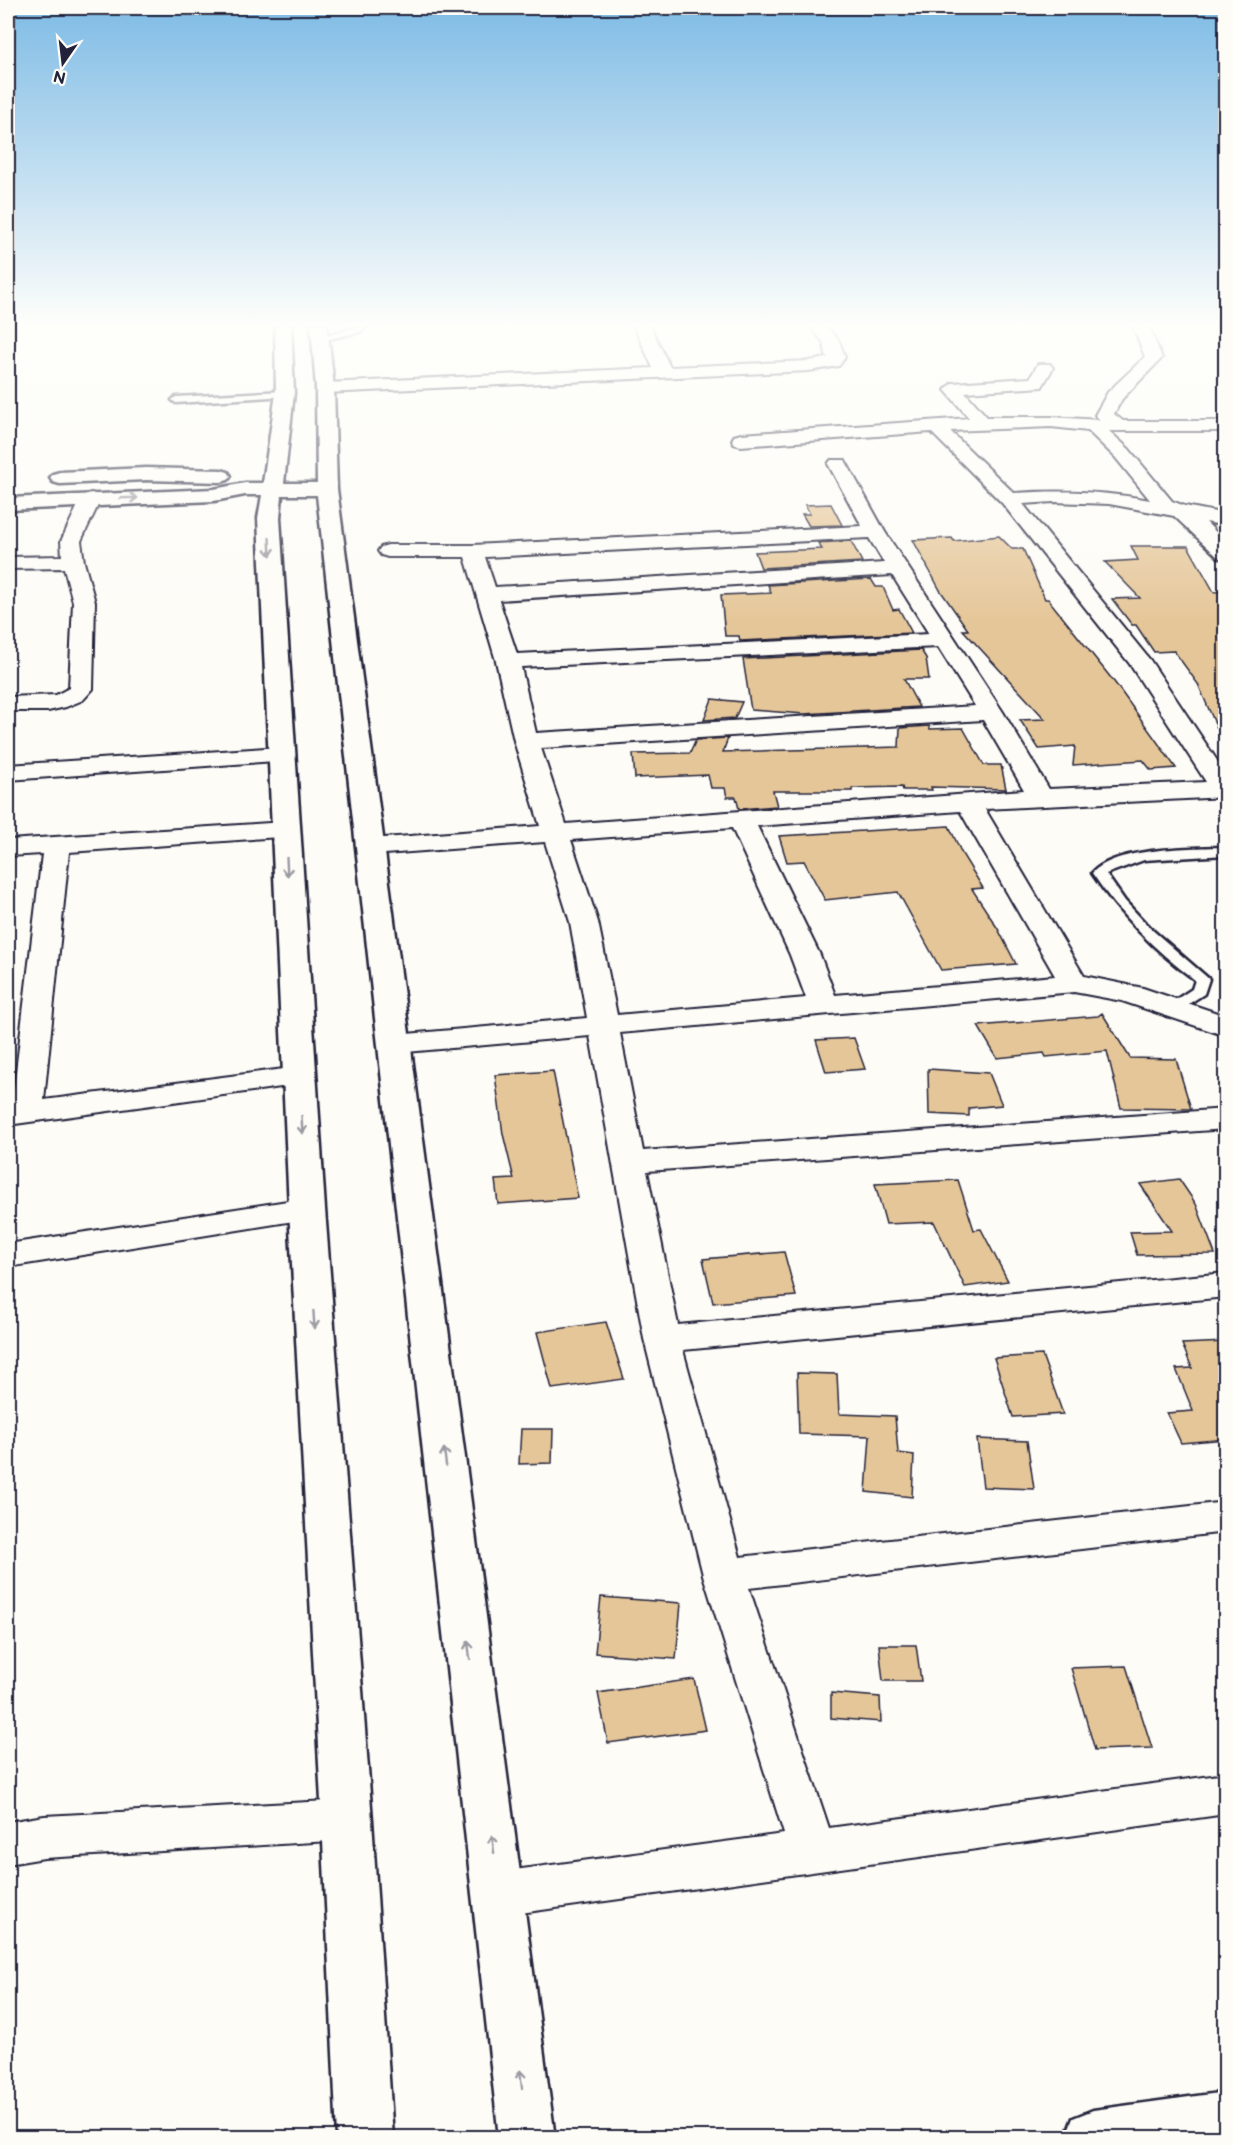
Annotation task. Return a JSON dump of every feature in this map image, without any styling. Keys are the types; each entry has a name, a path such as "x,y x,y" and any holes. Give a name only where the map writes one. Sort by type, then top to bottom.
{"main road":[{"path":"276,424 258,489 268,518 299,1076 365,2138"},
{"path":"326,424 327,489 527,2138"},
{"path":"42,479 191,474 231,478 258,489"},
{"path":"8,504 214,495 258,489 327,489"},
{"path":"1093,2138 1226,2119"}],"street":[{"path":"741,440 965,424"},
{"path":"1081,424 1226,426"},
{"path":"935,426 1009,499 1138,660 1224,789"},
{"path":"1109,426 1097,431 1122,453 1165,505 1186,514 1226,554"},
{"path":"838,464 875,532 991,712 1041,797"},
{"path":"1009,499 1054,496 1109,498 1226,520"},
{"path":"8,704 61,702 76,697 81,689 84,602 73,562 71,541 91,500"},
{"path":"388,551 473,551 875,532"},
{"path":"473,551 508,661 526,741 584,922 662,1339 724,1575 813,1851"},
{"path":"8,563 73,562"},
{"path":"486,594 900,568"},
{"path":"508,661 944,640"},
{"path":"526,741 991,712"},
{"path":"8,773 281,755"},
{"path":"371,847 1041,797 1224,789"},
{"path":"968,802 1074,983"},
{"path":"741,820 805,955 823,1005"},
{"path":"8,848 285,830"},
{"path":"56,845 17,1114 299,1076"},
{"path":"395,1044 1074,983 1108,987 1174,1007 1226,1027"},
{"path":"628,1162 1226,1119"},
{"path":"8,1257 307,1209"},
{"path":"662,1339 1226,1285"},
{"path":"724,1575 1226,1517"},
{"path":"499,1894 1226,1794"},
{"path":"8,1843 44,1837 347,1820"}],"lane":[{"path":"1174,1007 1199,991 1202,979 1185,967 1137,923 1110,891 1099,873 1112,865 1152,855 1226,851"}],"building":[{"path":"831,504 842,525 809,526 802,514 810,514 805,505"},
{"path":"999,536 1012,549 1023,549 1045,599 1048,599 1115,683 1176,768 1151,770 1143,760 1073,765 1075,746 1039,749 1020,720 1045,719 963,630 968,630 940,590 913,540 952,538 954,541"},
{"path":"851,541 862,562 761,568 755,552 822,549 818,543"},
{"path":"1131,546 1188,546 1214,592 1226,591 1226,749 1198,684 1174,651 1154,652 1136,625 1132,625 1112,599 1140,598 1105,562 1138,560"},
{"path":"871,579 876,587 883,587 893,610 899,609 912,633 740,641 739,636 725,636 721,595 771,593 768,585"},
{"path":"921,650 926,658 929,679 904,679 919,707 804,714 751,710 743,659"},
{"path":"712,699 742,702 735,718 704,720"},
{"path":"929,726 930,729 963,728 984,765 1001,765 1006,789 931,787 932,790 903,790 902,787 852,788 852,791 773,791 777,806 739,809 736,797 727,797 725,788 711,788 708,775 635,778 633,754 690,753 696,740 728,738 723,752 899,747 900,728"},
{"path":"949,826 962,854 983,888 972,889 998,929 1016,964 941,970 898,892 825,900 804,861 787,862 779,836"},
{"path":"1102,1013 1130,1058 1176,1059 1191,1109 1121,1108 1107,1051 1046,1057 1044,1053 997,1058 978,1026 1098,1016"},
{"path":"854,1038 865,1069 826,1072 816,1040"},
{"path":"928,1069 989,1073 1002,1105 969,1108 969,1116 929,1114"},
{"path":"553,1071 578,1198 498,1204 495,1180 514,1179 503,1134 495,1075"},
{"path":"1179,1179 1196,1204 1215,1254 1137,1255 1130,1232 1172,1231 1140,1184"},
{"path":"958,1180 974,1230 981,1229 1008,1281 965,1287 934,1222 886,1224 875,1184"},
{"path":"784,1252 796,1296 713,1303 703,1259"},
{"path":"606,1322 624,1379 552,1389 537,1332"},
{"path":"1226,1342 1226,1439 1181,1443 1167,1413 1193,1411 1176,1369 1192,1368 1182,1344"},
{"path":"1042,1355 1063,1414 1013,1417 994,1358"},
{"path":"797,1373 837,1374 839,1414 895,1416 898,1453 914,1455 912,1497 866,1492 870,1436 799,1434"},
{"path":"521,1429 553,1429 552,1463 519,1464"},
{"path":"977,1439 1027,1441 1034,1489 983,1487"},
{"path":"601,1597 681,1603 676,1659 595,1653"},
{"path":"879,1645 916,1645 921,1681 883,1681"},
{"path":"1126,1666 1152,1748 1095,1750 1071,1668"},
{"path":"694,1679 706,1730 608,1743 598,1693"},
{"path":"831,1693 880,1697 881,1722 831,1718"}]}
